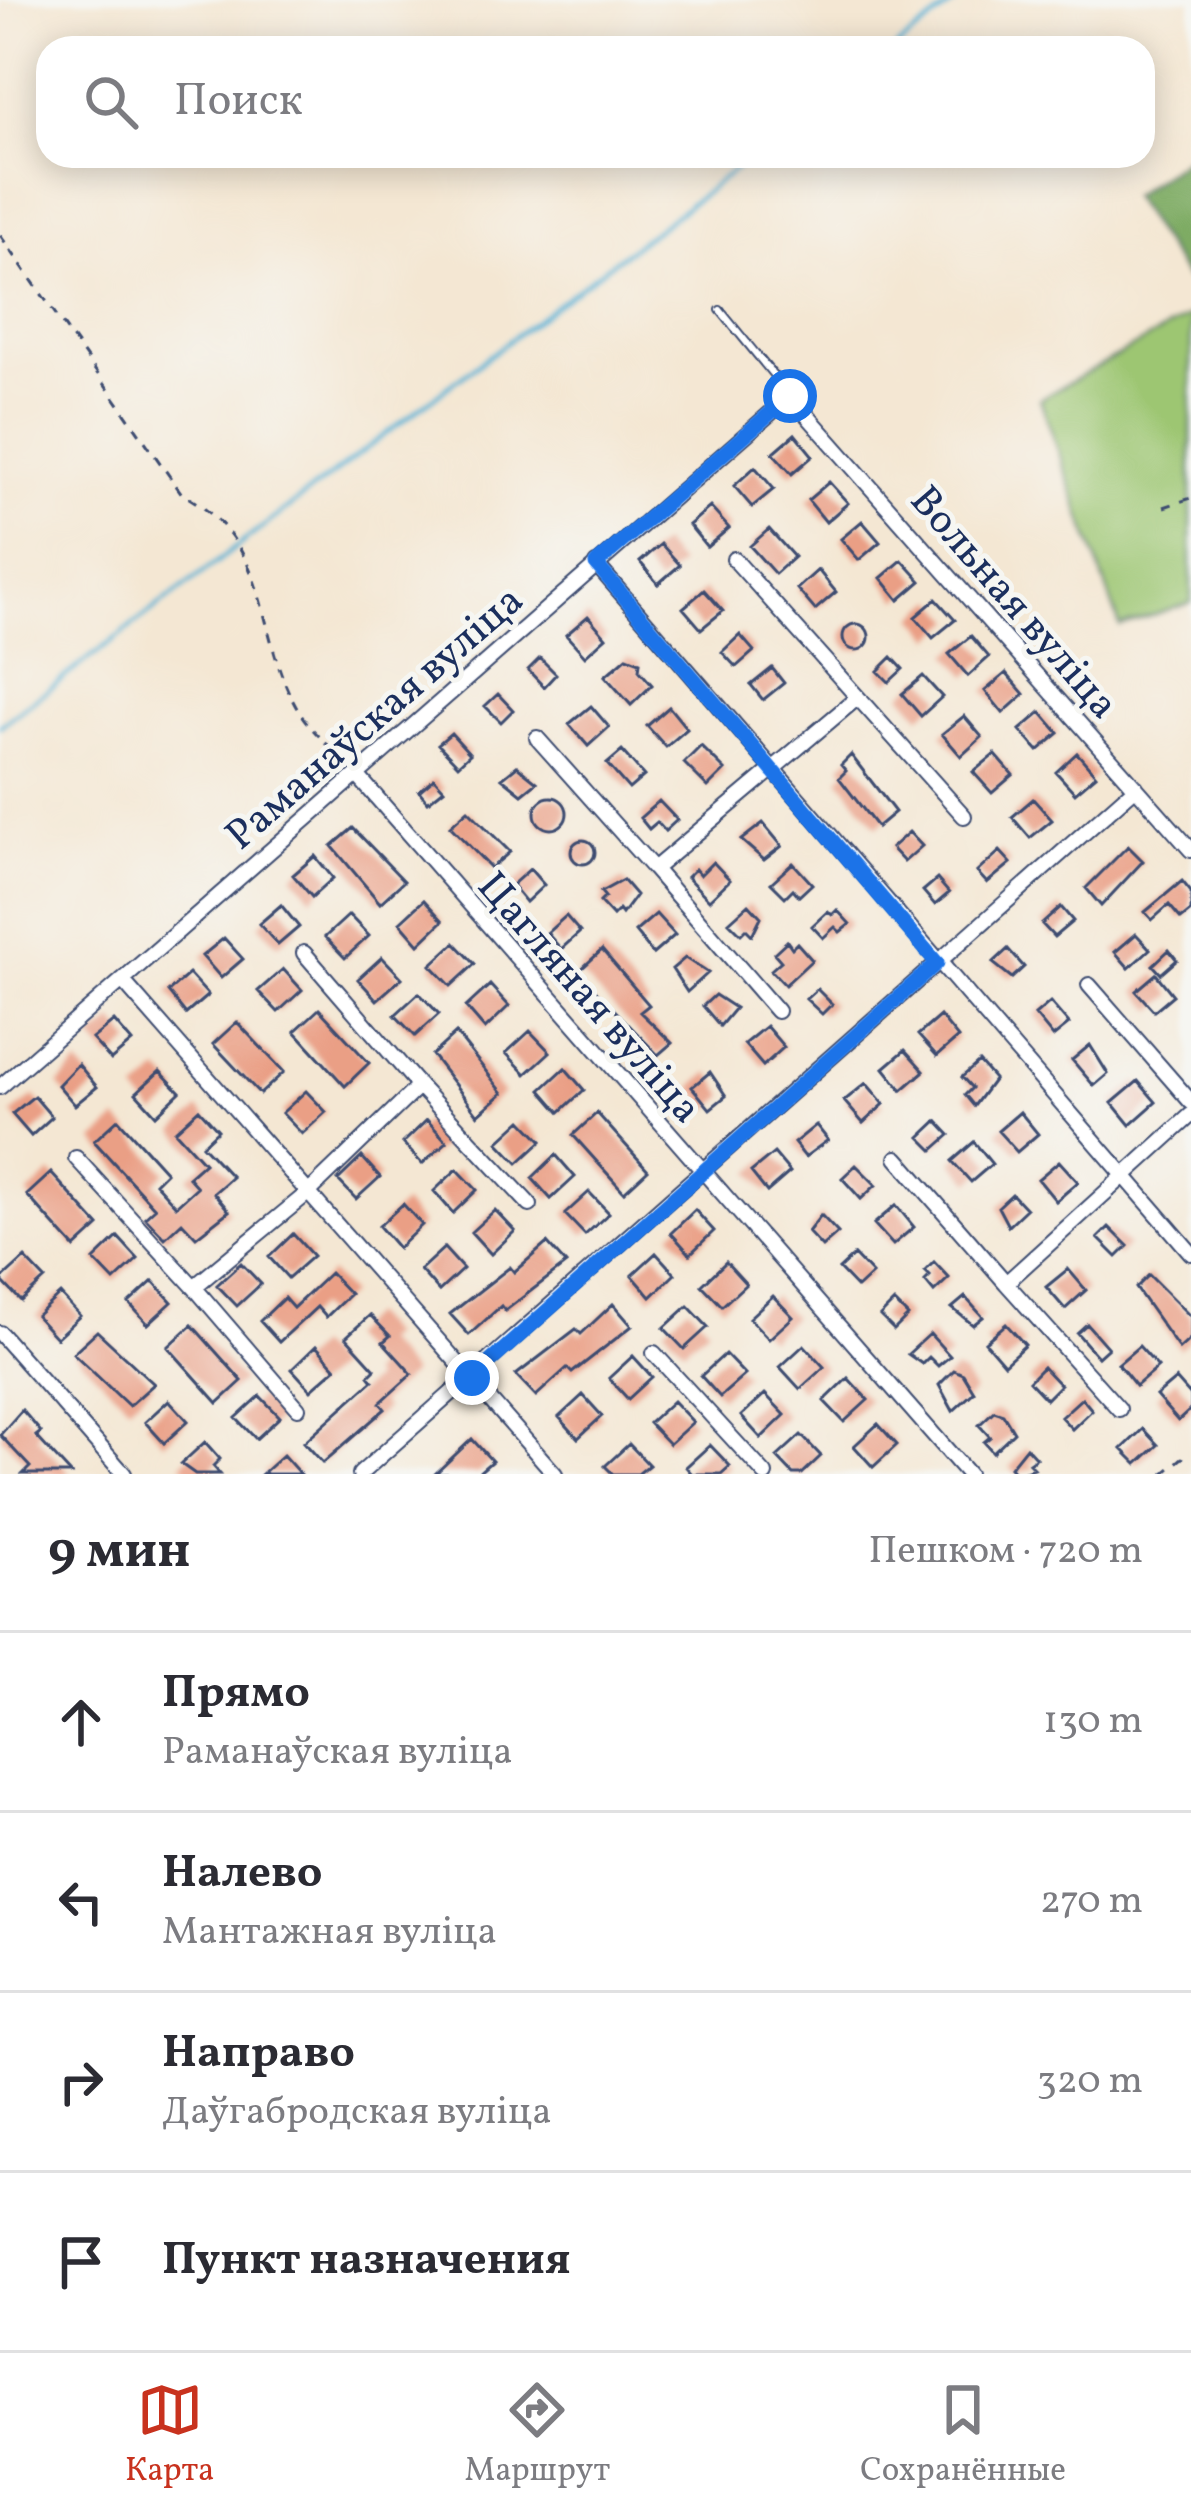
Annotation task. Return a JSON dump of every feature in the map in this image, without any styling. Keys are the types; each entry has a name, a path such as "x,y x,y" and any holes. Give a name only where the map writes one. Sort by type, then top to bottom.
{"street":[{"name":"Раманаўская вуліца","path":"0,1087 790,396"},
{"name":"Вольная вуліца","path":"790,396 1191,850"},
{"path":"734,559 964,816"},
{"path":"596,564 1191,1253"},
{"path":"653,869 856,698"},
{"path":"537,738 777,1011"},
{"name":"Цагляная вуліца","path":"357,775 699,1172 968,1474"},
{"path":"360,1474 1136,787"},
{"path":"304,953 530,1205"},
{"path":"122,980 555,1474"},
{"path":"1089,985 1191,1102"},
{"path":"194,1287 309,1192 419,1086"},
{"path":"1006,1282 1191,1115"},
{"path":"76,1158 298,1408"},
{"path":"897,1158 1119,1408"},
{"path":"0,1333 124,1474"},
{"path":"654,1353 766,1473"}],"lane":[{"path":"720,310 790,396"}],"path":[{"path":"0,235 182,494 219,514 242,554 298,710 357,775"},
{"path":"1164,507 1191,498"},
{"path":"1163,1474 1182,1458 1191,1462"}],"green space":[{"path":"1191,155 1191,286 1131,196"},
{"path":"1191,315 1191,603 1120,626 1040,399"}],"building":[{"path":"795,434 813,456 792,474 773,453"},
{"path":"755,467 774,489 752,507 734,486"},
{"path":"829,482 848,503 826,522 808,500"},
{"path":"710,507 729,528 707,547 689,525"},
{"path":"862,521 880,542 859,560 841,539"},
{"path":"769,529 794,557 775,574 750,546"},
{"path":"661,544 680,565 658,584 640,562"},
{"path":"902,560 921,581 899,600 881,578"},
{"path":"818,570 836,592 815,610 797,589"},
{"path":"704,590 723,611 701,629 683,608"},
{"path":"936,599 955,620 933,638 915,617"},
{"path":"588,616 606,637 585,656 566,635"},
{"path":"856,624 869,637 856,650 843,637"},
{"path":"740,635 754,651 736,667 722,652"},
{"path":"971,636 989,657 968,676 949,654"},
{"path":"627,657 640,662 639,670 652,685 631,705 605,676"},
{"path":"892,657 903,669 889,682 878,671"},
{"path":"540,658 556,674 544,687 528,670"},
{"path":"772,668 784,683 763,700 751,685"},
{"path":"1006,673 1024,694 1003,713 985,691"},
{"path":"923,676 942,697 921,716 902,694"},
{"path":"498,694 513,710 501,722 485,706"},
{"path":"591,706 609,727 588,746 569,724"},
{"path":"669,707 687,729 666,747 647,726"},
{"path":"1041,712 1059,733 1038,751 1020,730"},
{"path":"964,716 982,737 961,756 942,734"},
{"path":"451,733 470,754 458,765 438,744"},
{"path":"701,746 725,770 708,787 684,763"},
{"path":"622,751 644,776 629,789 607,764"},
{"path":"1077,753 1096,775 1075,793 1056,772"},
{"path":"995,754 1013,775 992,793 973,772"},
{"path":"851,755 895,812 877,827 839,778 846,771 841,765"},
{"path":"517,766 537,782 522,794 502,778"},
{"path":"434,778 444,789 428,802 419,791"},
{"path":"551,797 562,802 567,813 562,824 551,829 540,824 535,813 540,802"},
{"path":"1033,799 1052,820 1030,838 1012,817"},
{"path":"659,801 677,820 665,831 657,822 649,829 640,818"},
{"path":"468,810 510,852 491,868 450,826"},
{"path":"763,823 782,846 764,860 741,840"},
{"path":"353,828 404,881 380,903 332,846"},
{"path":"909,832 922,846 904,862 891,848"},
{"path":"583,840 592,843 592,861 583,864 574,861 571,852 574,843"},
{"path":"1128,846 1143,861 1101,906 1086,888"},
{"path":"1000,851 1011,863 987,883 977,872"},
{"path":"315,856 333,878 312,897 293,875"},
{"path":"713,862 730,880 709,900 687,877 695,869 700,875"},
{"path":"793,863 812,884 799,896 793,889 785,897 771,883"},
{"path":"530,869 544,885 526,902 512,885"},
{"path":"937,879 949,893 935,905 923,891"},
{"path":"623,880 636,895 622,914 619,910 613,916 600,902 605,897 601,892"},
{"path":"1182,881 1191,892 1191,911 1181,919 1169,905 1152,920 1145,912"},
{"path":"424,900 443,921 419,944 400,922"},
{"path":"749,904 761,917 752,935 746,929 741,934 729,922"},
{"path":"281,905 299,927 278,945 259,924"},
{"path":"1061,907 1073,921 1054,937 1042,924"},
{"path":"837,910 850,924 840,932 835,927 823,938 812,926 828,911 832,915"},
{"path":"656,914 675,935 653,954 635,932"},
{"path":"349,915 369,936 345,958 325,937"},
{"path":"566,916 580,932 561,949 547,933"},
{"path":"1136,934 1150,949 1129,968 1115,952"},
{"path":"224,938 243,959 221,978 202,956"},
{"path":"787,941 792,948 797,943 812,960 785,985 771,970 781,961 774,953"},
{"path":"455,943 475,964 451,986 431,965"},
{"path":"1008,949 1024,967 1012,978 993,963"},
{"path":"602,950 649,1005 640,1012 672,1043 658,1055 578,972"},
{"path":"1169,950 1177,960 1161,974 1153,965"},
{"path":"382,957 402,978 377,1000 358,979"},
{"path":"685,958 708,973 687,992 672,969"},
{"path":"283,969 302,990 278,1012 258,991"},
{"path":"189,974 208,995 186,1014 168,992"},
{"path":"1156,974 1173,995 1154,1011 1136,991"},
{"path":"490,985 509,1006 485,1029 466,1007"},
{"path":"817,989 832,1004 822,1014 806,999"},
{"path":"419,993 439,1014 415,1036 395,1015"},
{"path":"715,995 735,1008 720,1026 703,1006"},
{"path":"1050,1002 1069,1024 1053,1037 1035,1015"},
{"path":"319,1009 369,1063 345,1086 295,1031"},
{"path":"940,1016 958,1038 937,1056 918,1035"},
{"path":"114,1021 132,1042 111,1060 92,1039"},
{"path":"237,1022 284,1072 260,1094 213,1044"},
{"path":"766,1026 784,1047 763,1066 744,1044"},
{"path":"530,1031 550,1052 526,1074 506,1053"},
{"path":"456,1033 503,1093 478,1115 432,1055"},
{"path":"1090,1045 1108,1074 1094,1086 1072,1060"},
{"path":"905,1050 924,1071 902,1090 884,1068"},
{"path":"979,1062 994,1079 974,1106 965,1095 972,1088 962,1077"},
{"path":"78,1064 97,1087 75,1105 58,1085"},
{"path":"565,1068 584,1090 560,1112 541,1090"},
{"path":"160,1071 180,1092 156,1115 136,1093"},
{"path":"710,1072 726,1096 710,1109 692,1087"},
{"path":"1138,1081 1156,1102 1130,1125 1112,1103"},
{"path":"866,1083 884,1104 863,1123 844,1101"},
{"path":"306,1091 326,1112 302,1134 282,1113"},
{"path":"34,1096 52,1117 31,1136 12,1114"},
{"path":"199,1109 218,1130 202,1145 232,1177 214,1193 229,1211 196,1237 182,1222 165,1238 145,1217 155,1208 94,1141 118,1119 166,1172 155,1183 176,1206 197,1187 188,1177 204,1163 175,1131"},
{"path":"1020,1112 1038,1134 1017,1152 998,1131"},
{"path":"597,1113 648,1170 624,1192 573,1135"},
{"path":"427,1120 447,1142 422,1164 403,1143"},
{"path":"522,1120 542,1141 518,1163 498,1142"},
{"path":"937,1121 950,1135 933,1150 920,1137"},
{"path":"816,1125 828,1140 805,1157 794,1143"},
{"path":"974,1142 992,1164 971,1182 952,1161"},
{"path":"774,1153 790,1172 767,1192 751,1172"},
{"path":"556,1155 575,1177 551,1199 532,1178"},
{"path":"362,1157 380,1177 356,1199 338,1180"},
{"path":"1059,1161 1078,1182 1056,1201 1038,1179"},
{"path":"856,1165 876,1185 861,1199 842,1178"},
{"path":"457,1169 477,1190 453,1213 434,1191"},
{"path":"51,1173 99,1226 75,1248 27,1195"},
{"path":"589,1192 609,1213 585,1235 565,1214"},
{"path":"1012,1194 1026,1209 1008,1226 998,1207"},
{"path":"403,1204 422,1225 398,1248 379,1226"},
{"path":"896,1205 914,1227 893,1245 874,1224"},
{"path":"495,1210 515,1231 491,1254 471,1232"},
{"path":"695,1210 714,1231 690,1254 671,1233"},
{"path":"821,1215 838,1233 822,1247 808,1232"},
{"path":"1109,1227 1128,1246 1117,1257 1098,1238"},
{"path":"293,1234 313,1256 288,1278 269,1257"},
{"path":"118,1237 138,1259 114,1281 94,1260"},
{"path":"547,1243 566,1264 505,1311 501,1306 469,1335 450,1314 510,1267 514,1272"},
{"path":"444,1248 463,1269 439,1291 420,1270"},
{"path":"656,1253 675,1274 651,1297 632,1275"},
{"path":"854,1255 872,1274 857,1288 839,1269"},
{"path":"25,1258 45,1279 21,1301 1,1280"},
{"path":"726,1262 746,1284 722,1306 702,1285"},
{"path":"934,1262 949,1278 934,1292 925,1281 930,1276 925,1271"},
{"path":"241,1263 261,1284 237,1306 217,1285"},
{"path":"1068,1269 1086,1290 1065,1309 1046,1287"},
{"path":"330,1273 350,1294 326,1317 317,1307 279,1342 260,1321 284,1298 293,1308"},
{"path":"1149,1275 1191,1317 1191,1338 1179,1349 1136,1288"},
{"path":"153,1281 172,1302 148,1324 129,1303"},
{"path":"60,1294 80,1316 56,1338 36,1316"},
{"path":"773,1296 793,1317 769,1339 749,1318"},
{"path":"965,1297 983,1317 973,1325 952,1308"},
{"path":"894,1302 908,1316 894,1330 880,1316"},
{"path":"613,1304 632,1326 572,1373 567,1368 536,1396 516,1375 576,1329 581,1334"},
{"path":"688,1306 708,1327 684,1349 664,1328"},
{"path":"370,1315 390,1336 383,1342 412,1374 380,1403 385,1409 323,1463 304,1442 373,1380 369,1375 375,1369 346,1337"},
{"path":"1006,1324 1025,1345 1004,1364 985,1342"},
{"path":"1087,1324 1108,1348 1098,1357 1077,1333"},
{"path":"192,1325 242,1381 218,1403 168,1347"},
{"path":"97,1331 154,1384 129,1406 73,1353"},
{"path":"930,1334 950,1356 938,1366 929,1357 922,1364 908,1354"},
{"path":"804,1345 824,1367 800,1389 780,1367"},
{"path":"316,1346 336,1368 311,1390 292,1369"},
{"path":"1139,1346 1158,1367 1136,1386 1118,1364"},
{"path":"725,1354 745,1375 720,1397 701,1376"},
{"path":"633,1356 652,1377 628,1399 609,1378"},
{"path":"1043,1367 1060,1385 1046,1399 1029,1381"},
{"path":"954,1370 963,1374 974,1392 953,1411 939,1385"},
{"path":"848,1378 868,1400 844,1422 824,1401"},
{"path":"1176,1379 1191,1396 1191,1409 1178,1421 1156,1396"},
{"path":"765,1394 785,1415 761,1438 741,1416"},
{"path":"583,1395 602,1416 578,1438 559,1417"},
{"path":"260,1396 280,1417 256,1439 236,1418"},
{"path":"1082,1398 1092,1410 1072,1429 1061,1417"},
{"path":"169,1400 188,1421 164,1443 145,1422"},
{"path":"673,1401 693,1422 669,1444 649,1423"},
{"path":"22,1410 41,1432 36,1436 71,1474 23,1474 30,1467 0,1435"},
{"path":"994,1411 1003,1414 1014,1432 993,1452 984,1442 990,1437 979,1425"},
{"path":"878,1424 897,1445 873,1467 854,1446"},
{"path":"1143,1429 1158,1445 1137,1464 1122,1449"},
{"path":"801,1435 821,1456 802,1474 793,1474 777,1457"},
{"path":"472,1439 492,1461 477,1474 435,1474"},
{"path":"205,1442 220,1459 213,1466 220,1474 195,1474 181,1464"},
{"path":"629,1444 649,1465 638,1474 613,1474 605,1466"},
{"path":"710,1445 730,1466 721,1474 692,1474 686,1467"},
{"path":"1026,1447 1036,1458 1029,1463 1034,1468 1016,1474 1010,1467"},
{"path":"283,1455 300,1474 262,1474"}],"waterway":[{"path":"912,36 959,0"},
{"path":"0,726 737,168"}],"route":[{"path":"472,1378 937,963 596,564 790,396"}]}
